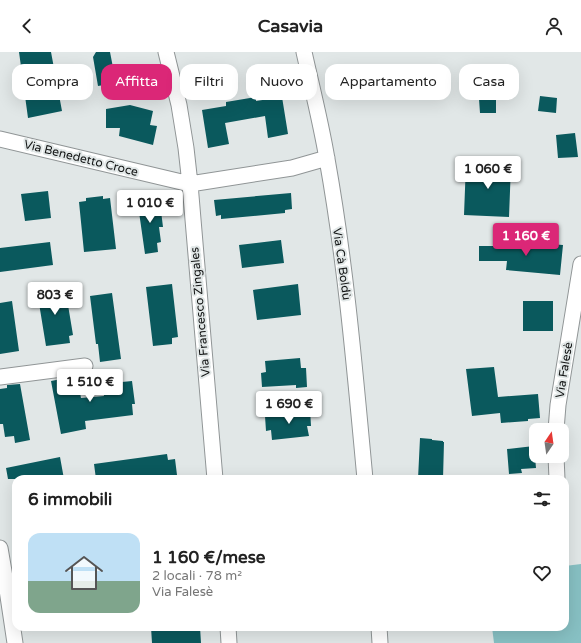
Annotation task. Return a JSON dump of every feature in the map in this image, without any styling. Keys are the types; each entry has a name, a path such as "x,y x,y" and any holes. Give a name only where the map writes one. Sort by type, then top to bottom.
{"street":[{"name":"Via Francesco Zingales","path":"166,52 179,105 186,148 215,475"},
{"name":"Via Cà Boldù","path":"304,52 327,158 342,256 358,400 364,475"},
{"name":"Via Benedetto Croce","path":"0,139 190,184 292,168 327,158"},
{"name":"Via Falesè","path":"557,423 558,405 581,264"},
{"path":"0,377 85,366"},
{"path":"556,463 557,475"},
{"path":"0,548 12,623"},
{"path":"13,631 15,643"},
{"path":"228,631 229,643"},
{"path":"379,631 380,643"}],"shaded area":[{"path":"581,564 581,643 494,643 492,631 569,631 569,566"}],"building":[{"path":"19,52 51,52 53,64 21,64"},
{"path":"96,52 110,52 112,64 101,64 101,86 98,86 93,57"},
{"path":"540,96 557,98 556,113 538,111"},
{"path":"246,99 246,100 256,101 282,100 288,134 268,138 265,116 225,123 229,144 208,148 202,110 226,106 226,102"},
{"path":"26,100 60,100 62,111 28,118"},
{"path":"479,100 496,100 496,113 480,113"},
{"path":"130,105 153,111 150,125 157,126 153,145 119,136 120,128 106,128 106,109"},
{"path":"575,133 578,157 558,158 556,135"},
{"path":"466,163 511,165 509,217 464,215"},
{"path":"48,191 51,218 25,221 21,194"},
{"path":"291,193 292,209 285,210 285,213 221,219 221,215 216,216 214,200"},
{"path":"103,196 103,199 110,198 116,249 84,252 79,202 86,201 86,198"},
{"path":"153,196 156,212 161,211 163,227 159,227 161,242 157,243 158,252 145,254 137,198"},
{"path":"281,240 284,263 242,268 239,245"},
{"path":"508,241 563,245 560,275 506,270 507,261 479,261 479,246 508,246"},
{"path":"50,242 53,265 0,272 0,248"},
{"path":"172,284 178,337 172,338 172,344 153,346 146,287"},
{"path":"298,284 301,315 257,320 253,290"},
{"path":"65,287 73,335 69,336 70,343 46,346 37,291"},
{"path":"112,293 121,359 100,362 98,344 96,344 90,296"},
{"path":"12,301 19,351 0,354 0,303"},
{"path":"523,301 553,301 553,331 523,331"},
{"path":"300,358 301,368 306,368 307,387 296,388 296,385 262,387 261,373 266,372 265,361"},
{"path":"494,367 498,397 538,394 540,418 528,419 528,421 501,423 500,413 472,416 466,369"},
{"path":"77,376 81,398 104,396 102,384 132,381 135,404 132,404 133,415 85,421 86,429 61,434 51,381"},
{"path":"20,384 30,440 15,443 14,436 5,437 3,424 0,424 0,389 7,388 7,385"},
{"path":"310,408 311,426 307,426 309,436 272,440 271,430 266,431 265,416 299,412 299,409"},
{"path":"420,438 443,441 443,475 418,475"},
{"path":"529,447 529,463 536,463 536,468 521,469 522,473 509,474 507,449"},
{"path":"167,454 168,460 175,459 177,475 95,475 94,464"},
{"path":"60,457 63,475 12,475 12,479 8,479 6,468"},
{"path":"151,631 200,631 201,643 152,643"}]}
